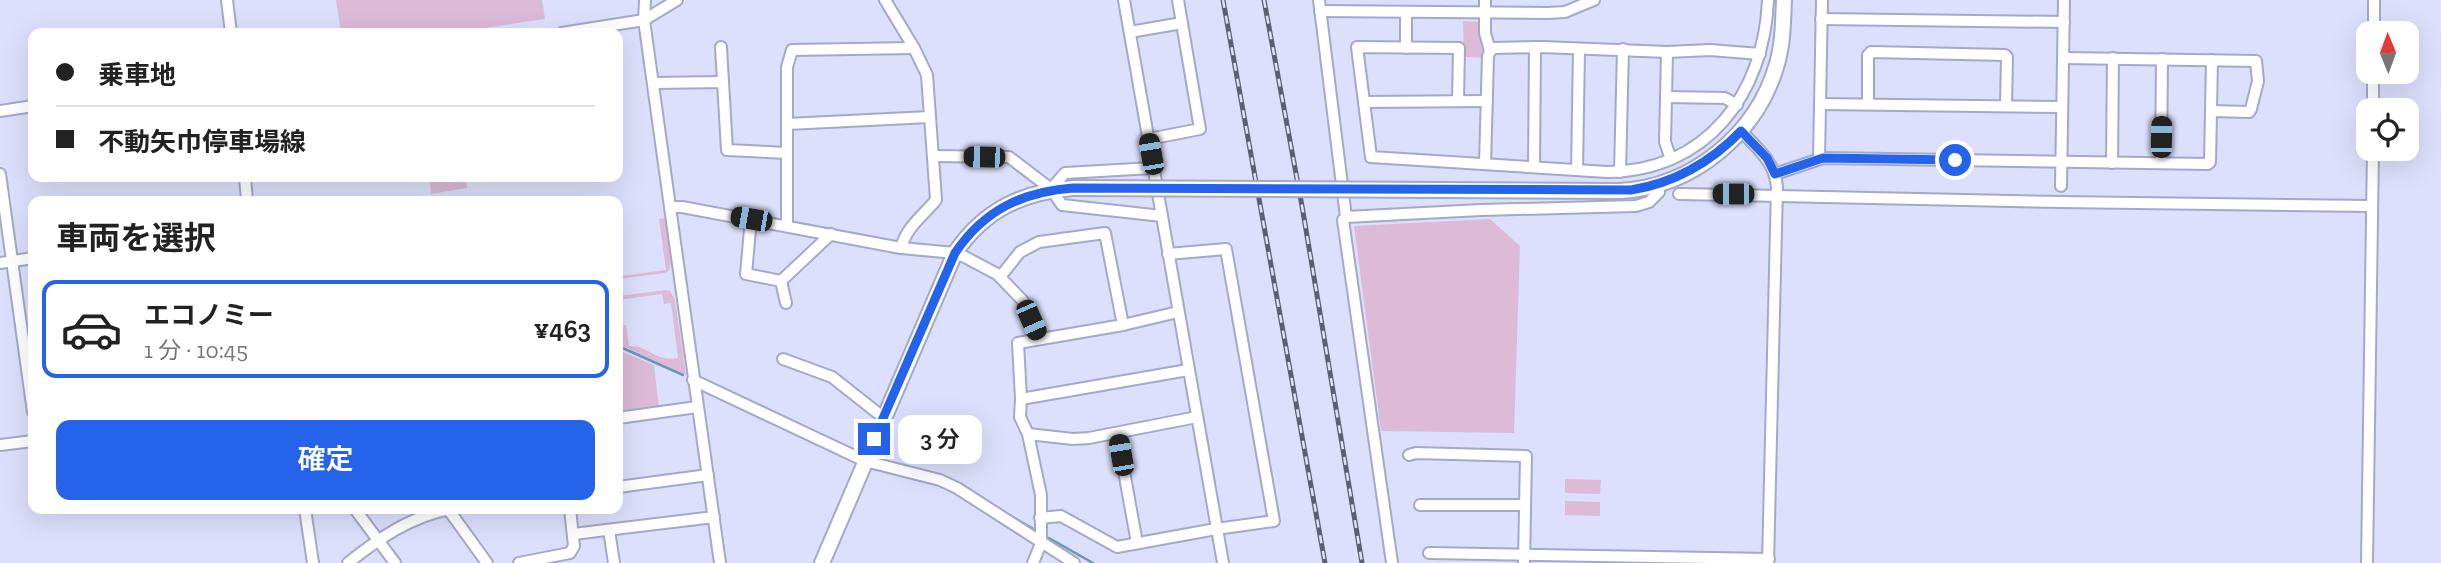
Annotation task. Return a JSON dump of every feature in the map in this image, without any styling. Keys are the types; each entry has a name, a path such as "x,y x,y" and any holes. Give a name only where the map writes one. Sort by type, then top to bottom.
{"main road":[{"path":"822,563 955,253 967,235 984,218 1013,202 1051,189 1619,191 1659,184 1705,163 1741,131 1756,110 1773,77 1783,39 1784,0"}],"street":[{"path":"227,0 230,28"},
{"path":"645,0 644,20 720,563"},
{"path":"594,28 644,20 677,0"},
{"path":"886,0 927,75 934,156 936,200 905,232 901,248"},
{"path":"1124,0 1223,563"},
{"path":"1149,139 1200,129 1178,0"},
{"path":"1485,0 1486,42 1490,51 1485,164"},
{"path":"1392,563 1343,220 1346,217 1320,5 1406,12 1565,12 1594,0"},
{"path":"1458,101 1459,48 1357,47 1371,157 1620,172 1671,159 1708,136 1745,93 1760,54 1768,0"},
{"path":"1819,158 1822,0"},
{"path":"2061,186 2064,0"},
{"path":"2374,0 2374,21"},
{"path":"1406,12 1406,48"},
{"path":"1821,19 2064,22"},
{"path":"1130,32 1182,23"},
{"path":"721,47 727,150 787,153"},
{"path":"1490,51 1494,48 1535,47 1667,52 1710,50 1760,54"},
{"path":"1535,47 1535,167"},
{"path":"787,225 787,67 792,50 914,48"},
{"path":"1620,172 1623,49"},
{"path":"1577,170 1579,50"},
{"path":"1667,52 1665,142 1671,159"},
{"path":"1868,104 1868,55 1871,52 2005,55 2006,106"},
{"path":"2063,58 2258,62 2257,88 2249,112 2211,111"},
{"path":"2112,163 2113,58"},
{"path":"2161,163 2162,59"},
{"path":"1775,174 1819,158 2210,162 2212,60"},
{"path":"654,83 723,82"},
{"path":"1666,97 1725,98 1737,105"},
{"path":"1364,102 1487,101"},
{"path":"1820,104 2062,107"},
{"path":"0,111 28,107"},
{"path":"787,124 930,117"},
{"path":"1435,557 1769,561 1777,196 1775,174 1767,158 1741,131"},
{"path":"934,156 1009,157 1051,189 1062,205 1162,216"},
{"path":"2367,563 2373,161"},
{"path":"1051,189 1065,173 1153,168"},
{"path":"0,174 28,374"},
{"path":"1346,217 1636,206 1649,202 1659,192 1659,184"},
{"path":"1679,194 2372,206"},
{"path":"670,206 787,225 901,248 955,253 1000,277 1023,301 1040,339"},
{"path":"751,219 747,274 781,281"},
{"path":"1000,277 1020,252 1039,242 1105,233 1123,325"},
{"path":"781,281 831,234"},
{"path":"1041,532 1061,516 1117,547 1274,521 1226,249 1168,254"},
{"path":"0,263 28,259"},
{"path":"781,281 786,303"},
{"path":"1033,563 1041,532 1041,495 1028,435 1020,417 1018,343 1123,325 1178,312"},
{"path":"783,359 832,377 884,418"},
{"path":"1021,399 1188,370"},
{"path":"693,380 865,461 940,480 957,488 1041,532 1074,563"},
{"path":"623,417 697,407"},
{"path":"1028,435 1073,439 1197,417"},
{"path":"1117,433 1137,543"},
{"path":"0,445 28,442"},
{"path":"1409,455 1526,456 1524,559"},
{"path":"623,486 708,475"},
{"path":"1420,505 1525,505"},
{"path":"305,514 313,563"},
{"path":"359,514 396,563"},
{"path":"348,563 378,539 427,514"},
{"path":"452,514 487,563"},
{"path":"519,563 570,553 574,546 571,514"},
{"path":"573,534 714,517"},
{"path":"609,530 614,563"}],"shaded area":[{"path":"336,0 542,0 545,19 485,28 340,28"},
{"path":"1463,21 1479,22 1483,58 1464,57"},
{"path":"466,182 467,188 431,194 430,183"},
{"path":"666,218 671,262 669,271 623,278 623,276 666,270 659,219"},
{"path":"1490,219 1520,246 1514,433 1381,431 1354,226"},
{"path":"670,291 675,300 686,375 623,346 623,325 626,325 629,346 636,346 663,358 678,358 671,303 664,304 662,294 623,299 623,295"},
{"path":"623,352 654,365 659,408 623,412"},
{"path":"1565,479 1601,480 1600,494 1565,493"},
{"path":"1565,501 1600,502 1600,516 1565,515"}],"waterway":[{"path":"623,348 683,375"},
{"path":"997,508 1037,531"},
{"path":"1049,538 1093,563"}],"railway":[{"path":"1223,0 1325,563"},
{"path":"1264,0 1302,206 1362,563"}],"route":[{"path":"874,439 955,253 967,235 984,218 1004,206 1051,189 1631,190 1659,184 1689,172 1720,152 1741,131 1767,158 1775,174 1823,158 1955,160"}]}
